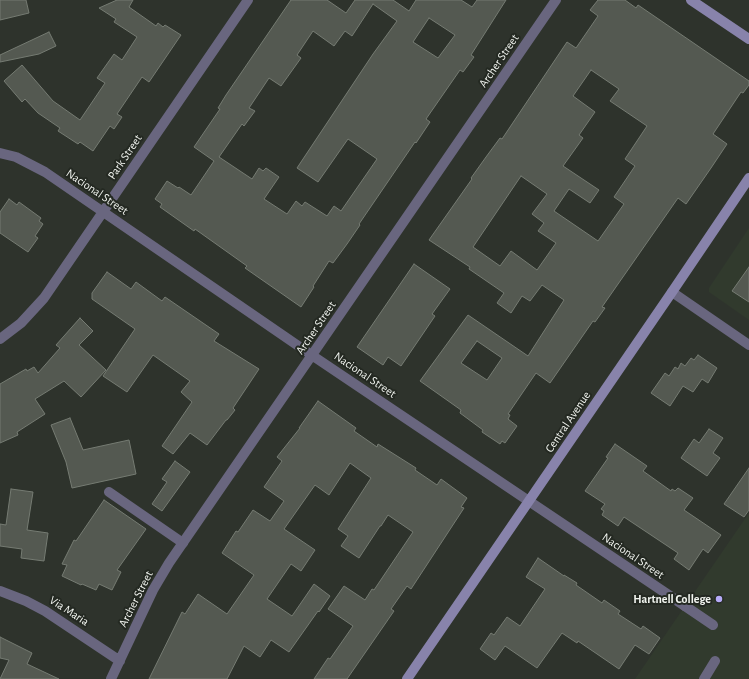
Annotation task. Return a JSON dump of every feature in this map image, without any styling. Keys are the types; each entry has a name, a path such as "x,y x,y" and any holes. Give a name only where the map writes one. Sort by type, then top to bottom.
{"street":[{"name":"Park Street","path":"0,339 21,323 44,298 248,0"},
{"name":"Archer Street","path":"111,679 153,590 183,543 313,356 556,0"},
{"path":"692,0 749,39"},
{"name":"Nacional Street","path":"0,153 16,157 31,164 529,502 713,624"},
{"name":"Central Avenue","path":"407,679 749,178"},
{"path":"672,292 749,345"},
{"path":"109,492 183,543"},
{"name":"Via Maria","path":"0,591 45,610 120,661"},
{"path":"704,679 715,661"}],"shaded area":[{"path":"749,228 749,320 709,292 709,288"},
{"name":"Hartnell College","path":"749,513 749,679 635,679 685,606"}],"building":[{"path":"0,0 26,0 29,13 0,20"},
{"path":"117,0 133,0 129,7 156,26 158,23 163,27 165,25 181,35 149,82 142,77 117,114 122,117 114,129 110,126 93,151 80,142 78,144 58,131 60,128 38,113 25,99 22,102 4,81 22,65 53,101 80,120 105,83 97,78 114,54 122,60 137,37 114,22 116,19 99,8"},
{"path":"291,0 327,0 346,13 355,0 393,0 409,11 416,0 461,0 472,7 477,0 506,0 471,55 474,57 463,72 460,70 426,119 430,122 359,224 360,225 347,244 333,263 329,261 301,307 245,268 247,266 195,229 194,231 160,207 162,204 155,199 167,181 191,195 214,161 194,147 220,109 218,108","holes":["373,4 397,21 373,54 297,168 318,182 348,139 377,159 341,211 334,206 327,216 305,202 302,206 296,201 287,214 264,199 279,177 266,168 263,171 259,168 252,179 219,157 242,124 244,126 255,111 249,108 269,78 281,86 301,58 297,55 313,31 334,46 345,31 352,36","429,18 455,35 438,58 413,42"]},
{"path":"598,0 625,0 636,8 638,5 749,81 749,85 743,93 741,92 713,134 727,144 711,168 686,204 678,198 602,307 605,308 595,322 593,321 550,383 536,373 508,414 510,415 508,419 517,426 505,443 502,441 500,444 482,432 483,430 460,413 461,410 420,381 468,315 528,356 564,300 542,285 530,301 522,296 511,313 497,303 504,293 469,269 470,267 429,240 486,157 500,138 502,139 567,42 576,48 598,16 590,10","holes":["591,70 619,89 610,101 647,126 625,159 635,166 614,197 624,204 598,241 554,211 569,189 590,203 599,190 563,166 583,138 579,135 595,112 573,96","521,176 547,194 532,214 544,223 538,231 556,243 537,270 511,251 500,266 473,247","477,341 502,358 487,380 461,363"]},
{"path":"49,32 56,46 39,54 0,62 0,55"},
{"path":"9,199 17,205 19,202 41,218 39,221 43,224 35,236 38,238 28,252 0,233 0,212"},
{"path":"414,264 450,289 432,314 435,316 401,366 388,357 383,365 357,347"},
{"path":"749,267 749,302 732,291"},
{"path":"107,272 131,289 136,282 162,301 165,297 219,334 214,341 259,369 233,408 235,410 207,445 190,433 173,454 162,446 192,402 181,392 190,381 153,355 127,392 103,376 135,329 92,299 92,293"},
{"path":"80,318 93,331 79,345 106,370 81,397 64,381 35,399 45,414 17,432 18,435 0,443 0,384 26,369 27,371 34,367 38,373 60,348 56,345"},
{"path":"698,355 717,368 708,383 702,379 693,392 683,386 670,406 651,393 665,373 669,376 675,367 678,369 681,363 685,366 691,358 694,360"},
{"path":"318,401 356,428 354,431 377,447 378,444 416,468 415,470 437,485 441,479 467,498 461,507 464,508 411,589 407,586 391,609 394,611 347,679 314,679 353,626 328,609 344,586 365,600 372,589 374,590 413,532 388,515 359,558 341,546 348,536 338,529 371,478 350,463 329,495 315,485 284,529 315,550 301,571 291,564 267,599 292,616 314,584 330,596 289,652 271,640 260,657 244,646 227,679 149,679 182,612 185,614 198,594 227,614 254,575 222,553 236,531 238,532 253,510 270,521 284,501 264,487 282,461 277,457 300,428"},
{"path":"70,418 83,450 129,440 136,474 72,488 66,462 51,425"},
{"path":"709,429 723,438 713,453 720,458 707,476 681,458 694,439 699,443"},
{"path":"615,444 647,466 643,471 671,491 672,489 675,491 678,488 693,498 684,510 721,535 708,553 703,549 689,570 674,559 678,553 624,517 618,526 602,515 604,511 601,509 605,504 585,491 608,458 606,457"},
{"path":"175,461 190,472 162,511 152,504 167,482 162,479"},
{"path":"749,468 749,510 744,517 724,504"},
{"path":"11,489 33,492 27,530 48,533 44,561 21,558 22,549 0,546 0,524 6,525"},
{"path":"104,500 146,529 117,570 121,572 112,590 99,584 96,590 62,576 67,565 62,564 74,540 76,541"},
{"path":"538,558 577,583 576,585 602,603 604,600 620,611 618,614 641,629 643,626 660,638 649,654 635,645 619,669 578,641 577,643 562,633 537,668 505,646 495,660 480,649 491,633 494,635 507,617 520,626 545,589 526,577"},
{"path":"0,637 32,653 27,664 59,679 0,679 9,660 0,658"}],"place":[{"name":"Hartnell College","path":"719,599"}]}
